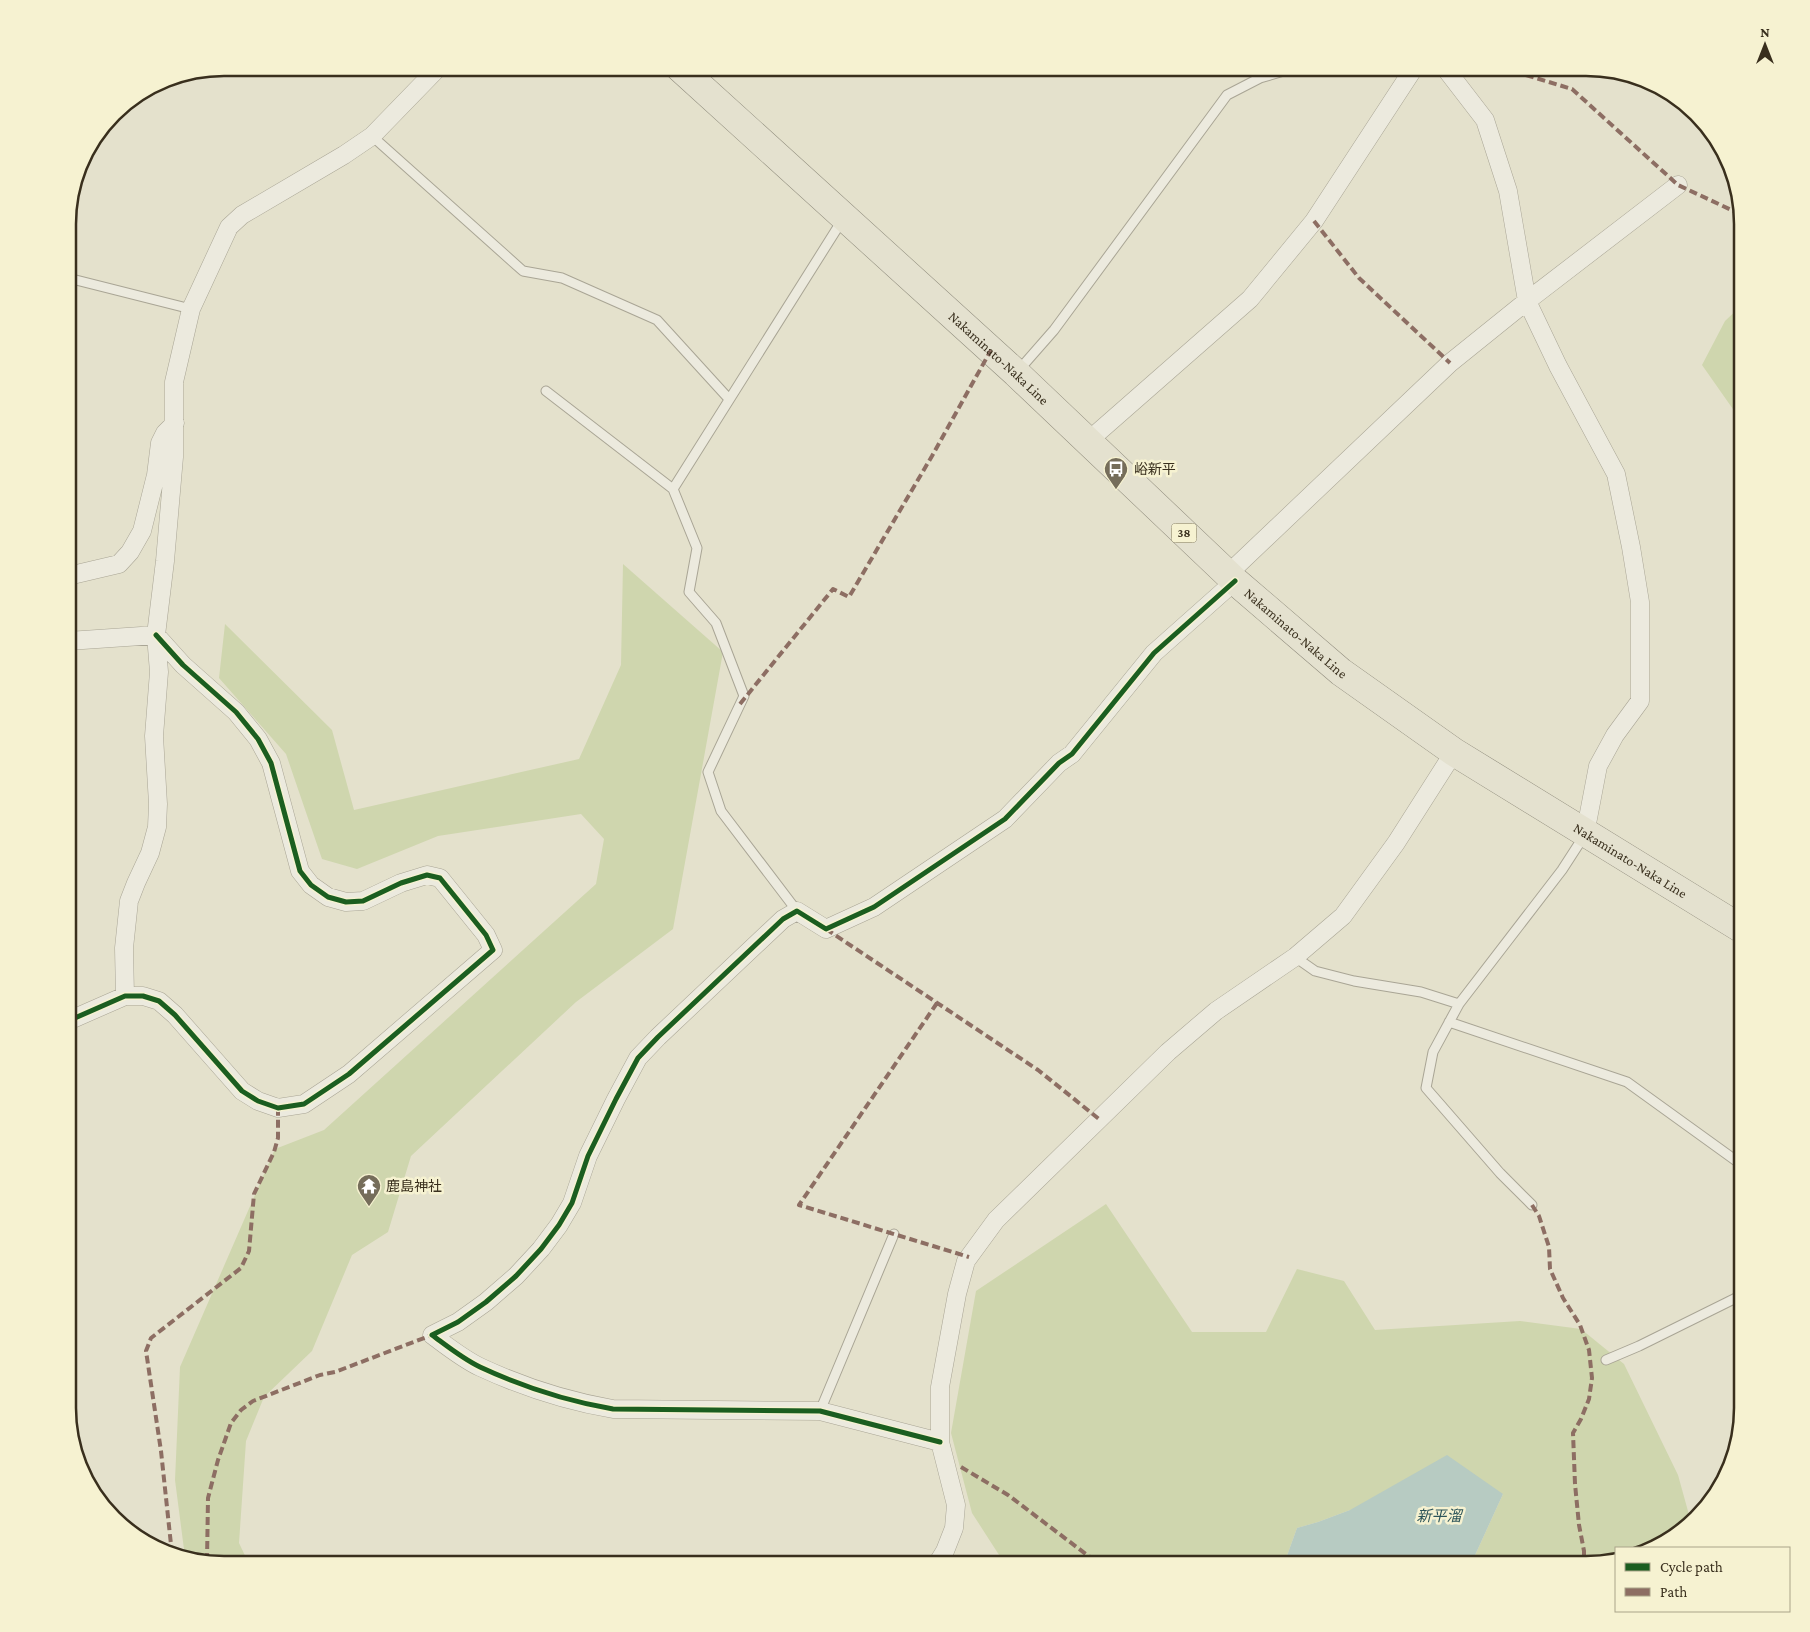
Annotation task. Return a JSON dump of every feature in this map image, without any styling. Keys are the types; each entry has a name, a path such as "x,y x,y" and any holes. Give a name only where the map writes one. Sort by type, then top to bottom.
{"main road":[{"name":"Nakaminato-Naka Line","path":"690,77 1016,373 1231,577 1341,672 1454,752 1734,924"}],"street":[{"path":"1087,442 1250,299 1314,221 1409,76"},
{"path":"1451,76 1485,120 1508,191 1527,301 1558,366 1616,474 1640,602 1640,701 1615,735 1598,766 1585,834"},
{"path":"124,996 124,948 129,901 150,853 157,827 158,804 154,736 159,672 156,636 167,542 174,457 174,382 192,310 229,227 242,215 344,155 372,136 429,77"},
{"path":"940,1442 820,1411 613,1409 586,1404 555,1397 479,1367 432,1335 458,1322 486,1302 516,1276 541,1249 559,1225 572,1203 588,1156 638,1058 658,1036 783,919 796,911 826,929 874,907 1004,819 1059,763 1072,754 1154,653 1450,364 1527,301 1678,185"},
{"path":"77,574 119,564 130,552 142,531 156,475 160,443 165,433 175,423"},
{"path":"77,640 156,636"},
{"path":"77,1017 124,996 143,996 159,1001 176,1015 242,1091 258,1101 278,1108 304,1104 349,1074 493,950 486,935 440,878 427,875 401,883 363,901 346,902 328,896 311,885 300,871 271,763 258,739 236,712 183,665 156,636"},
{"path":"942,1556 954,1528 956,1505 940,1442 940,1387 957,1294 966,1262 996,1220 1168,1052 1216,1011 1295,957 1343,916 1396,843 1454,752"}],"lane":[{"path":"1016,373 1059,323 1227,95 1266,76"},
{"path":"372,136 523,272 562,278 657,320 729,399"},
{"path":"673,489 845,217"},
{"path":"77,280 192,310"},
{"path":"546,391 673,489 697,548 689,592 716,623 744,696 708,772 721,811 796,911"},
{"path":"1532,1205 1500,1173 1426,1088 1433,1052 1459,1004 1562,870 1585,834"},
{"path":"1295,957 1316,971 1354,981 1421,992 1459,1004"},
{"path":"1449,1022 1627,1082 1734,1159"},
{"path":"820,1411 894,1234"},
{"path":"1606,1360 1639,1346 1734,1299"}],"green space":[{"path":"1733,313 1733,409 1702,365 1725,321"},
{"path":"623,564 723,652 673,929 576,1002 411,1156 388,1232 352,1255 312,1351 264,1397 246,1441 239,1543 245,1556 224,1556 184,1550 175,1480 180,1367 275,1149 324,1130 596,884 604,839 581,814 438,836 357,869 322,859 286,754 219,678 225,624 332,730 354,810 579,759 621,665"},
{"path":"1106,1204 1192,1332 1266,1332 1297,1269 1344,1281 1375,1330 1520,1321 1581,1329 1624,1364 1678,1475 1689,1513 1668,1531 1642,1544 1634,1547 1615,1547 1615,1553 1586,1556 1475,1556 1503,1494 1350,1510 1297,1528 1287,1556 1000,1556 972,1513 951,1433 976,1291"}],"water":[{"name":"新平溜","path":"1447,1455 1503,1494 1475,1556 1287,1556 1297,1528 1350,1510"}],"marked path":[{"path":"1529,76 1572,89 1678,185 1733,211"},
{"path":"1314,221 1359,278 1450,363"},
{"path":"740,704 833,589 849,597 932,456 991,350"},
{"path":"826,929 1038,1070 1099,1119"},
{"path":"937,1003 799,1205 969,1257"},
{"path":"171,1545 161,1451 146,1351 151,1338 241,1268 249,1251 254,1194 274,1152 278,1138 278,1108"},
{"path":"1532,1205 1539,1216 1549,1247 1550,1269 1563,1298 1580,1325 1589,1350 1592,1378 1589,1399 1573,1433 1575,1484 1584,1556"},
{"path":"207,1554 208,1498 218,1460 231,1423 241,1410 253,1401 432,1335"},
{"path":"961,1467 1008,1495 1088,1556"}],"cycle path":[{"path":"940,1442 820,1411 613,1409 596,1406 529,1387 496,1374 467,1360 432,1335 458,1322 486,1302 516,1276 541,1249 559,1225 572,1203 588,1156 638,1058 783,919 797,911 826,929 874,907 1005,819 1059,763 1072,754 1154,653 1235,581"},
{"path":"77,1017 125,996 143,996 159,1001 175,1015 242,1091 258,1101 278,1108 304,1104 349,1074 493,950 486,935 440,878 427,875 401,883 363,901 346,902 328,897 311,885 300,871 271,763 258,739 236,712 183,665 156,635"}],"place":[{"name":"峪新平","path":"1116,490"},
{"name":"鹿島神社","path":"369,1207"}]}
